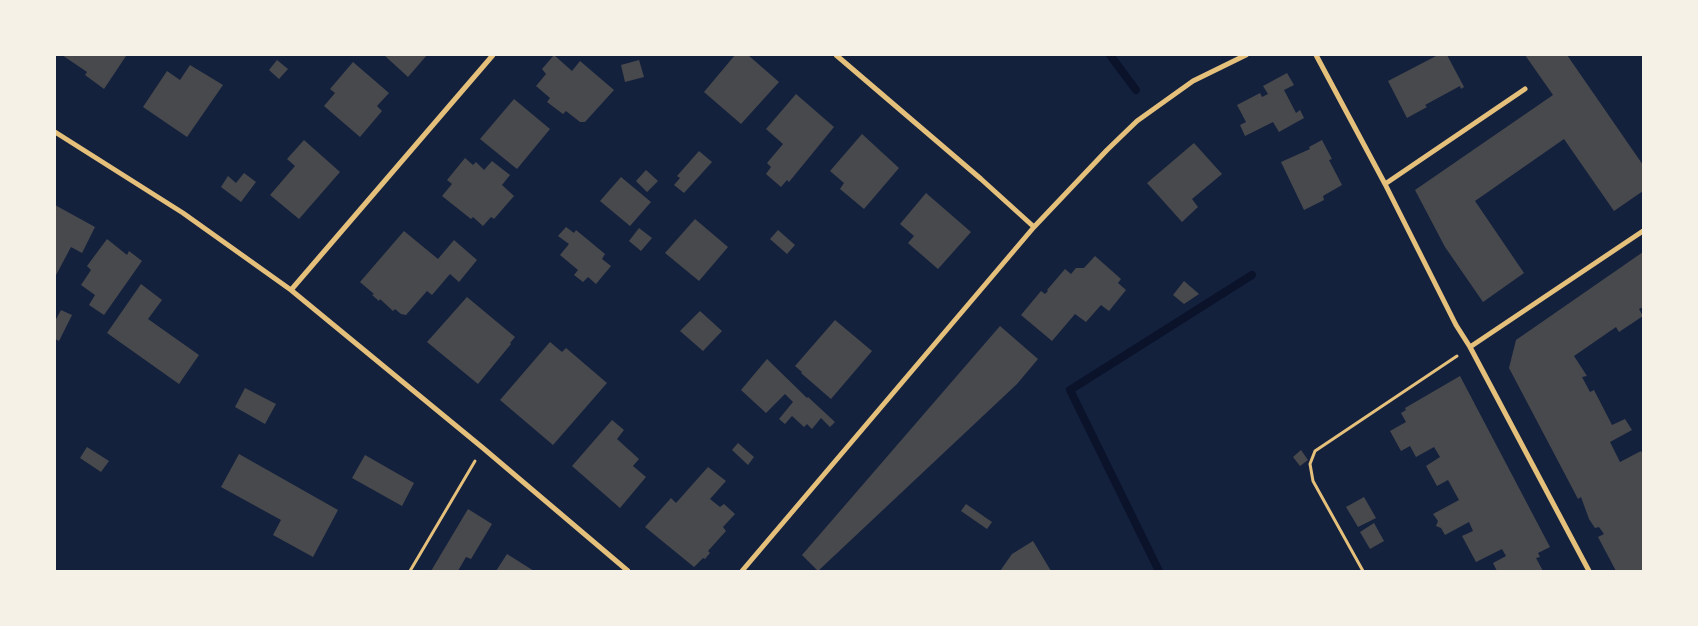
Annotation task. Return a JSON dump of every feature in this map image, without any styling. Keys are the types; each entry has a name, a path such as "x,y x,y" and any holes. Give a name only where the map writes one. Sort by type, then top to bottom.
{"street":[{"path":"291,290 493,55"},
{"path":"836,55 1034,226"},
{"path":"742,571 1034,226 1137,121 1193,82 1246,55"},
{"path":"1316,55 1385,184 1456,325 1470,347 1589,571"},
{"path":"1385,184 1524,89"},
{"path":"55,132 183,213 291,290 483,448 628,571"},
{"path":"1470,347 1643,231"}],"path":[{"path":"1363,571 1313,481 1310,464 1315,450 1470,347"},
{"path":"410,571 483,448"}],"building":[{"path":"62,55 126,56 104,89 85,75 87,72"},
{"path":"384,55 427,55 408,77"},
{"path":"554,55 572,71 580,61 614,90 585,122 580,122 566,111 563,114 547,102 550,98 536,86 546,74 542,69"},
{"path":"735,55 748,55 779,82 741,124 704,92"},
{"path":"1438,55 1447,55 1464,87 1461,89 1460,86 1425,105 1427,107 1407,118 1388,81"},
{"path":"1525,55 1567,55 1643,165 1643,191 1614,211 1564,139 1475,201 1524,273 1483,302 1445,247 1415,190 1553,95"},
{"path":"277,60 288,69 279,79 269,70"},
{"path":"639,60 644,77 625,82 621,65"},
{"path":"353,62 389,93 377,106 382,111 360,137 324,106 335,93 330,89"},
{"path":"190,65 223,85 187,137 143,107 167,71 180,80"},
{"path":"1287,73 1294,85 1284,90 1296,113 1300,110 1304,118 1279,132 1273,122 1245,136 1240,125 1246,122 1237,105 1260,93 1262,97 1268,94 1263,86"},
{"path":"796,94 834,127 789,182 787,180 781,187 766,174 771,167 767,163 783,144 766,129"},
{"path":"514,99 550,129 517,169 480,139"},
{"path":"862,134 899,168 864,209 840,189 844,183 830,171"},
{"path":"304,140 340,172 299,219 270,195 295,166 287,159"},
{"path":"1322,140 1332,159 1329,160 1342,185 1323,196 1324,200 1304,210 1281,162 1310,149 1309,147"},
{"path":"1194,143 1222,174 1192,199 1198,207 1182,222 1147,183"},
{"path":"699,151 712,162 684,193 674,185 680,178 677,176"},
{"path":"465,158 473,165 476,162 484,170 492,161 510,175 502,185 514,196 494,219 491,217 483,226 442,196 452,184 447,180"},
{"path":"646,170 658,181 647,192 636,181"},
{"path":"244,173 256,182 241,202 221,187 228,176 236,183"},
{"path":"621,177 651,202 630,226 600,201"},
{"path":"926,193 971,232 938,269 908,243 914,236 900,224"},
{"path":"55,205 95,227 82,253 71,247 55,277"},
{"path":"695,219 728,247 699,281 665,253"},
{"path":"566,227 574,233 576,230 605,254 602,259 611,266 596,284 588,277 583,282 574,275 578,270 560,255 569,244 558,236"},
{"path":"639,228 652,238 641,251 629,241"},
{"path":"778,230 795,245 787,254 770,239"},
{"path":"404,231 438,259 454,240 477,260 459,282 450,274 432,295 427,291 406,315 401,314 395,309 393,311 380,299 379,301 360,282"},
{"path":"107,239 127,255 129,251 142,261 104,315 89,305 95,295 81,285 91,270 87,266"},
{"path":"1643,252 1643,307 1639,309 1643,316 1619,332 1616,327 1574,356 1587,376 1582,377 1590,392 1594,390 1612,425 1625,419 1632,430 1610,442 1620,462 1641,451 1643,455 1643,571 1616,571 1598,537 1604,534 1599,527 1595,528 1589,519 1581,497 1578,499 1509,368 1516,340"},
{"path":"1095,256 1121,279 1118,283 1126,290 1109,311 1101,305 1086,322 1075,314 1052,341 1021,315 1041,291 1045,294 1048,291 1065,269 1071,274 1076,268 1084,268"},
{"path":"1184,281 1199,294 1184,304 1173,295"},
{"path":"141,284 162,300 148,319 199,355 179,384 107,333"},
{"path":"467,297 515,337 478,384 427,342"},
{"path":"61,310 72,315 59,341 55,339 55,321"},
{"path":"700,311 722,331 703,351 680,331"},
{"path":"835,320 872,351 831,399 795,366"},
{"path":"1000,326 1038,359 1017,384 818,571 802,555"},
{"path":"550,342 562,352 566,348 607,383 553,445 500,400"},
{"path":"767,359 835,422 830,427 821,418 812,429 807,424 804,427 792,416 785,424 779,419 793,402 785,394 766,413 741,390"},
{"path":"1460,376 1550,547 1538,553 1540,557 1536,558 1543,571 1497,571 1493,563 1506,556 1502,549 1476,562 1462,536 1473,531 1469,522 1445,535 1441,528 1436,526 1438,521 1433,514 1459,500 1448,480 1437,486 1426,466 1440,457 1434,447 1416,457 1410,446 1401,451 1390,431 1406,422 1401,413 1406,410 1405,408"},
{"path":"245,388 276,404 265,424 235,407"},
{"path":"612,420 624,430 617,439 639,459 633,466 646,477 620,508 572,466"},
{"path":"738,443 754,457 748,465 732,450"},
{"path":"87,447 109,461 101,472 80,458"},
{"path":"1301,450 1308,460 1300,466 1293,457"},
{"path":"239,454 338,510 313,557 273,535 281,520 221,487"},
{"path":"365,455 414,483 402,506 352,478"},
{"path":"708,467 726,481 710,499 720,507 724,504 735,514 723,527 726,531 708,551 710,553 694,567 645,527 671,498 676,503"},
{"path":"1364,497 1376,518 1358,527 1346,507"},
{"path":"966,504 992,522 987,529 961,511"},
{"path":"468,509 492,524 471,559 466,557 458,571 431,571"},
{"path":"1374,523 1384,541 1370,549 1360,532"},
{"path":"1033,541 1051,571 1000,571 1012,554"},
{"path":"507,554 534,571 496,571"}],"waterway":[{"path":"1110,55 1136,90"},
{"path":"1159,571 1070,390 1252,275"}]}
